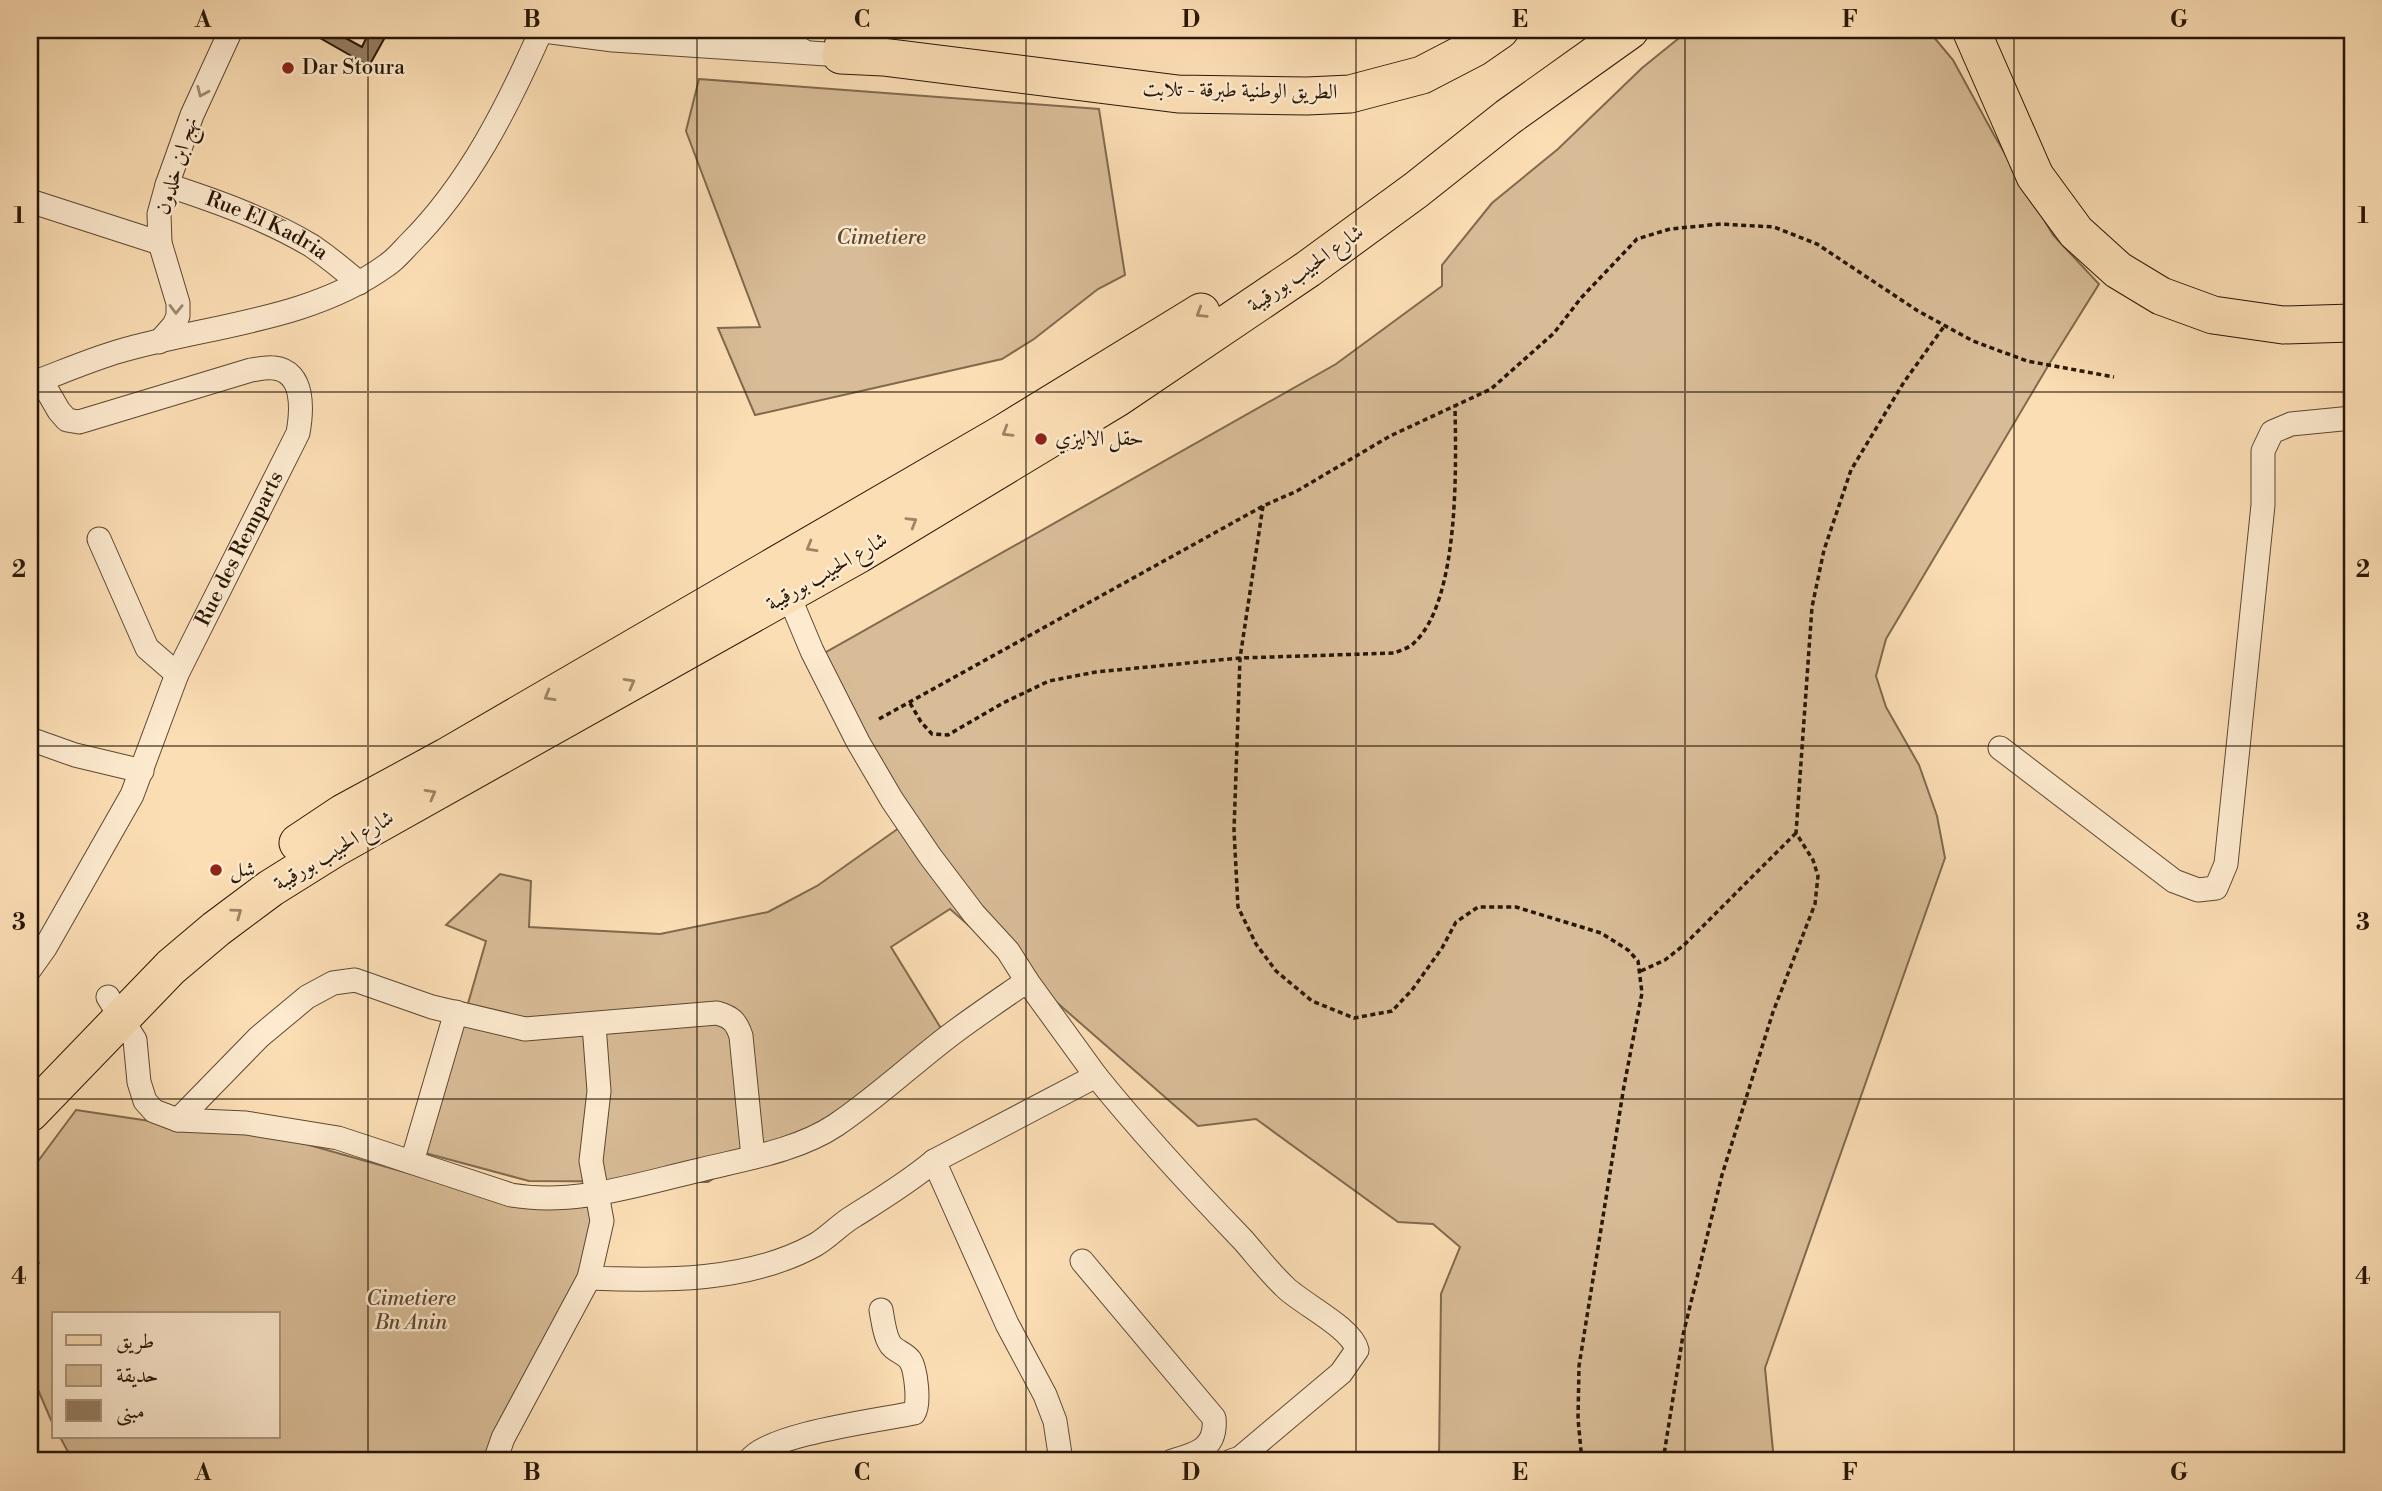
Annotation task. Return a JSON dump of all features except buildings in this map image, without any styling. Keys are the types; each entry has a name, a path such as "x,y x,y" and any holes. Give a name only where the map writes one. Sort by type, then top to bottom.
{"main road":[{"name":"الطريق الوطنية طبرقة - تلابت","path":"832,46 888,43 1178,94 1307,96 1350,94 1422,75 1474,48 1500,30"},
{"name":"شارع الحبيب بورقيبة","path":"30,1085 115,1008 216,929 314,861 781,581 1287,258 1406,173 1496,101 1594,30"},
{"name":"شارع الحبيب بورقيبة","path":"781,581 871,547 1117,398 1264,300 1406,198 1508,117 1630,30"},
{"path":"1971,31 2035,176 2076,232 2118,270 2161,296 2213,315 2283,326 2352,323"},
{"name":"شارع الحبيب بورقيبة","path":"30,1113 115,1008"}],"street":[{"name":"نهج ابن خلدون","path":"159,342 174,326 178,316 178,303 160,243 159,214 192,115 231,30"},
{"path":"36,382 120,351 284,312 359,283 389,264 428,225 458,184 511,100 539,30 613,40 832,46"},
{"path":"764,30 832,46"},
{"name":"Rue El Kadria","path":"167,185 243,212 290,234 313,247 359,283"},
{"path":"30,201 160,243"},
{"name":"Rue des Remparts","path":"30,969 37,944 132,795 177,674 298,433 302,413 297,383 276,368 251,370 79,422 67,420 36,382"},
{"path":"2000,748 2174,881 2198,890 2216,888 2226,864 2263,505 2263,451 2272,432 2291,424 2352,418"},
{"path":"99,539 147,648 177,674"},
{"path":"781,581 852,731 892,800 930,856 974,914 1007,951 1096,1076 1188,1184 1271,1272 1310,1307 1346,1331 1356,1343 1357,1350 1341,1373 1240,1458 1231,1461"},
{"path":"30,739 75,755 142,771"},
{"path":"178,1120 259,1037 307,997 333,983 355,980 432,1007 525,1029 717,1013 730,1017 737,1024 741,1035 753,1157"},
{"path":"115,1008 135,1040 139,1082 145,1101 154,1111 178,1120 246,1123 338,1138 511,1195 531,1199 556,1199 596,1194 753,1157 834,1126 950,1035 1027,981"},
{"path":"412,1162 456,1012"},
{"path":"495,1461 503,1438 589,1278 602,1221 591,1161 599,1091 594,1025"},
{"path":"589,1278 678,1279 754,1268 816,1244 934,1161 1096,1076"},
{"path":"934,1161 1022,1356 1045,1395 1055,1421 1061,1461"},
{"path":"1082,1261 1214,1418 1215,1430 1210,1440 1208,1457 1171,1461"},
{"path":"749,1461 758,1453 817,1431 914,1413 917,1405 913,1366 909,1359 888,1341 881,1310"}],"path":[{"path":"879,719 1263,506 1297,491 1390,436 1491,389 1554,333 1581,298 1637,239 1670,229 1721,224 1774,227 1817,244 1918,311 1973,341 2027,361 2114,377"},
{"path":"1663,1461 1683,1335 1722,1175 1773,1012 1815,904 1818,876 1813,860 1796,833 1812,607 1824,550 1851,470 1904,382 1945,326"},
{"path":"910,703 932,734 948,735 1003,703 1049,681 1096,672 1240,658 1395,653 1413,645 1425,629 1438,601 1449,561 1457,480 1455,406"},
{"path":"1263,506 1240,658 1234,831 1238,907 1256,944 1276,971 1312,1001 1354,1018 1392,1011 1412,990 1442,948 1456,922 1478,907 1516,907 1601,933 1628,950 1639,961 1642,993 1624,1086 1579,1366 1578,1419 1582,1461"},
{"path":"1641,971 1665,960 1684,945 1796,833"}],"green space":[{"path":"1689,30 1928,30 1953,60 2053,235 2099,284 1886,639 1876,676 1886,707 1919,765 1937,816 1945,858 1765,1368 1774,1461 1439,1461 1441,1294 1460,1247 1433,1224 1398,1222 1256,1119 1198,1126 950,909 891,947 942,1030 829,1121 758,1150 708,1182 529,1181 425,1153 486,941 446,925 500,874 531,881 529,927 660,934 768,912 817,886 906,823 821,655 1336,364 1442,286 1442,265 1492,203 1558,149 1642,68"},
{"name":"Cimetiere","path":"699,79 1099,109 1125,275 1098,289 1034,339 1002,359 755,415 718,328 760,327 686,131"},
{"name":"Cimetiere Bn Anin","path":"76,1110 281,1137 524,1206 598,1207 586,1259 487,1461 73,1461 61,1438 280,1438 280,1312 52,1312 52,1422 30,1371 30,1274 39,1263 30,1253 30,1172"}],"place":[{"name":"Dar Stoura","path":"288,68"},
{"name":"حقل الاليزي","path":"1041,439"},
{"name":"شل","path":"216,870"}]}
